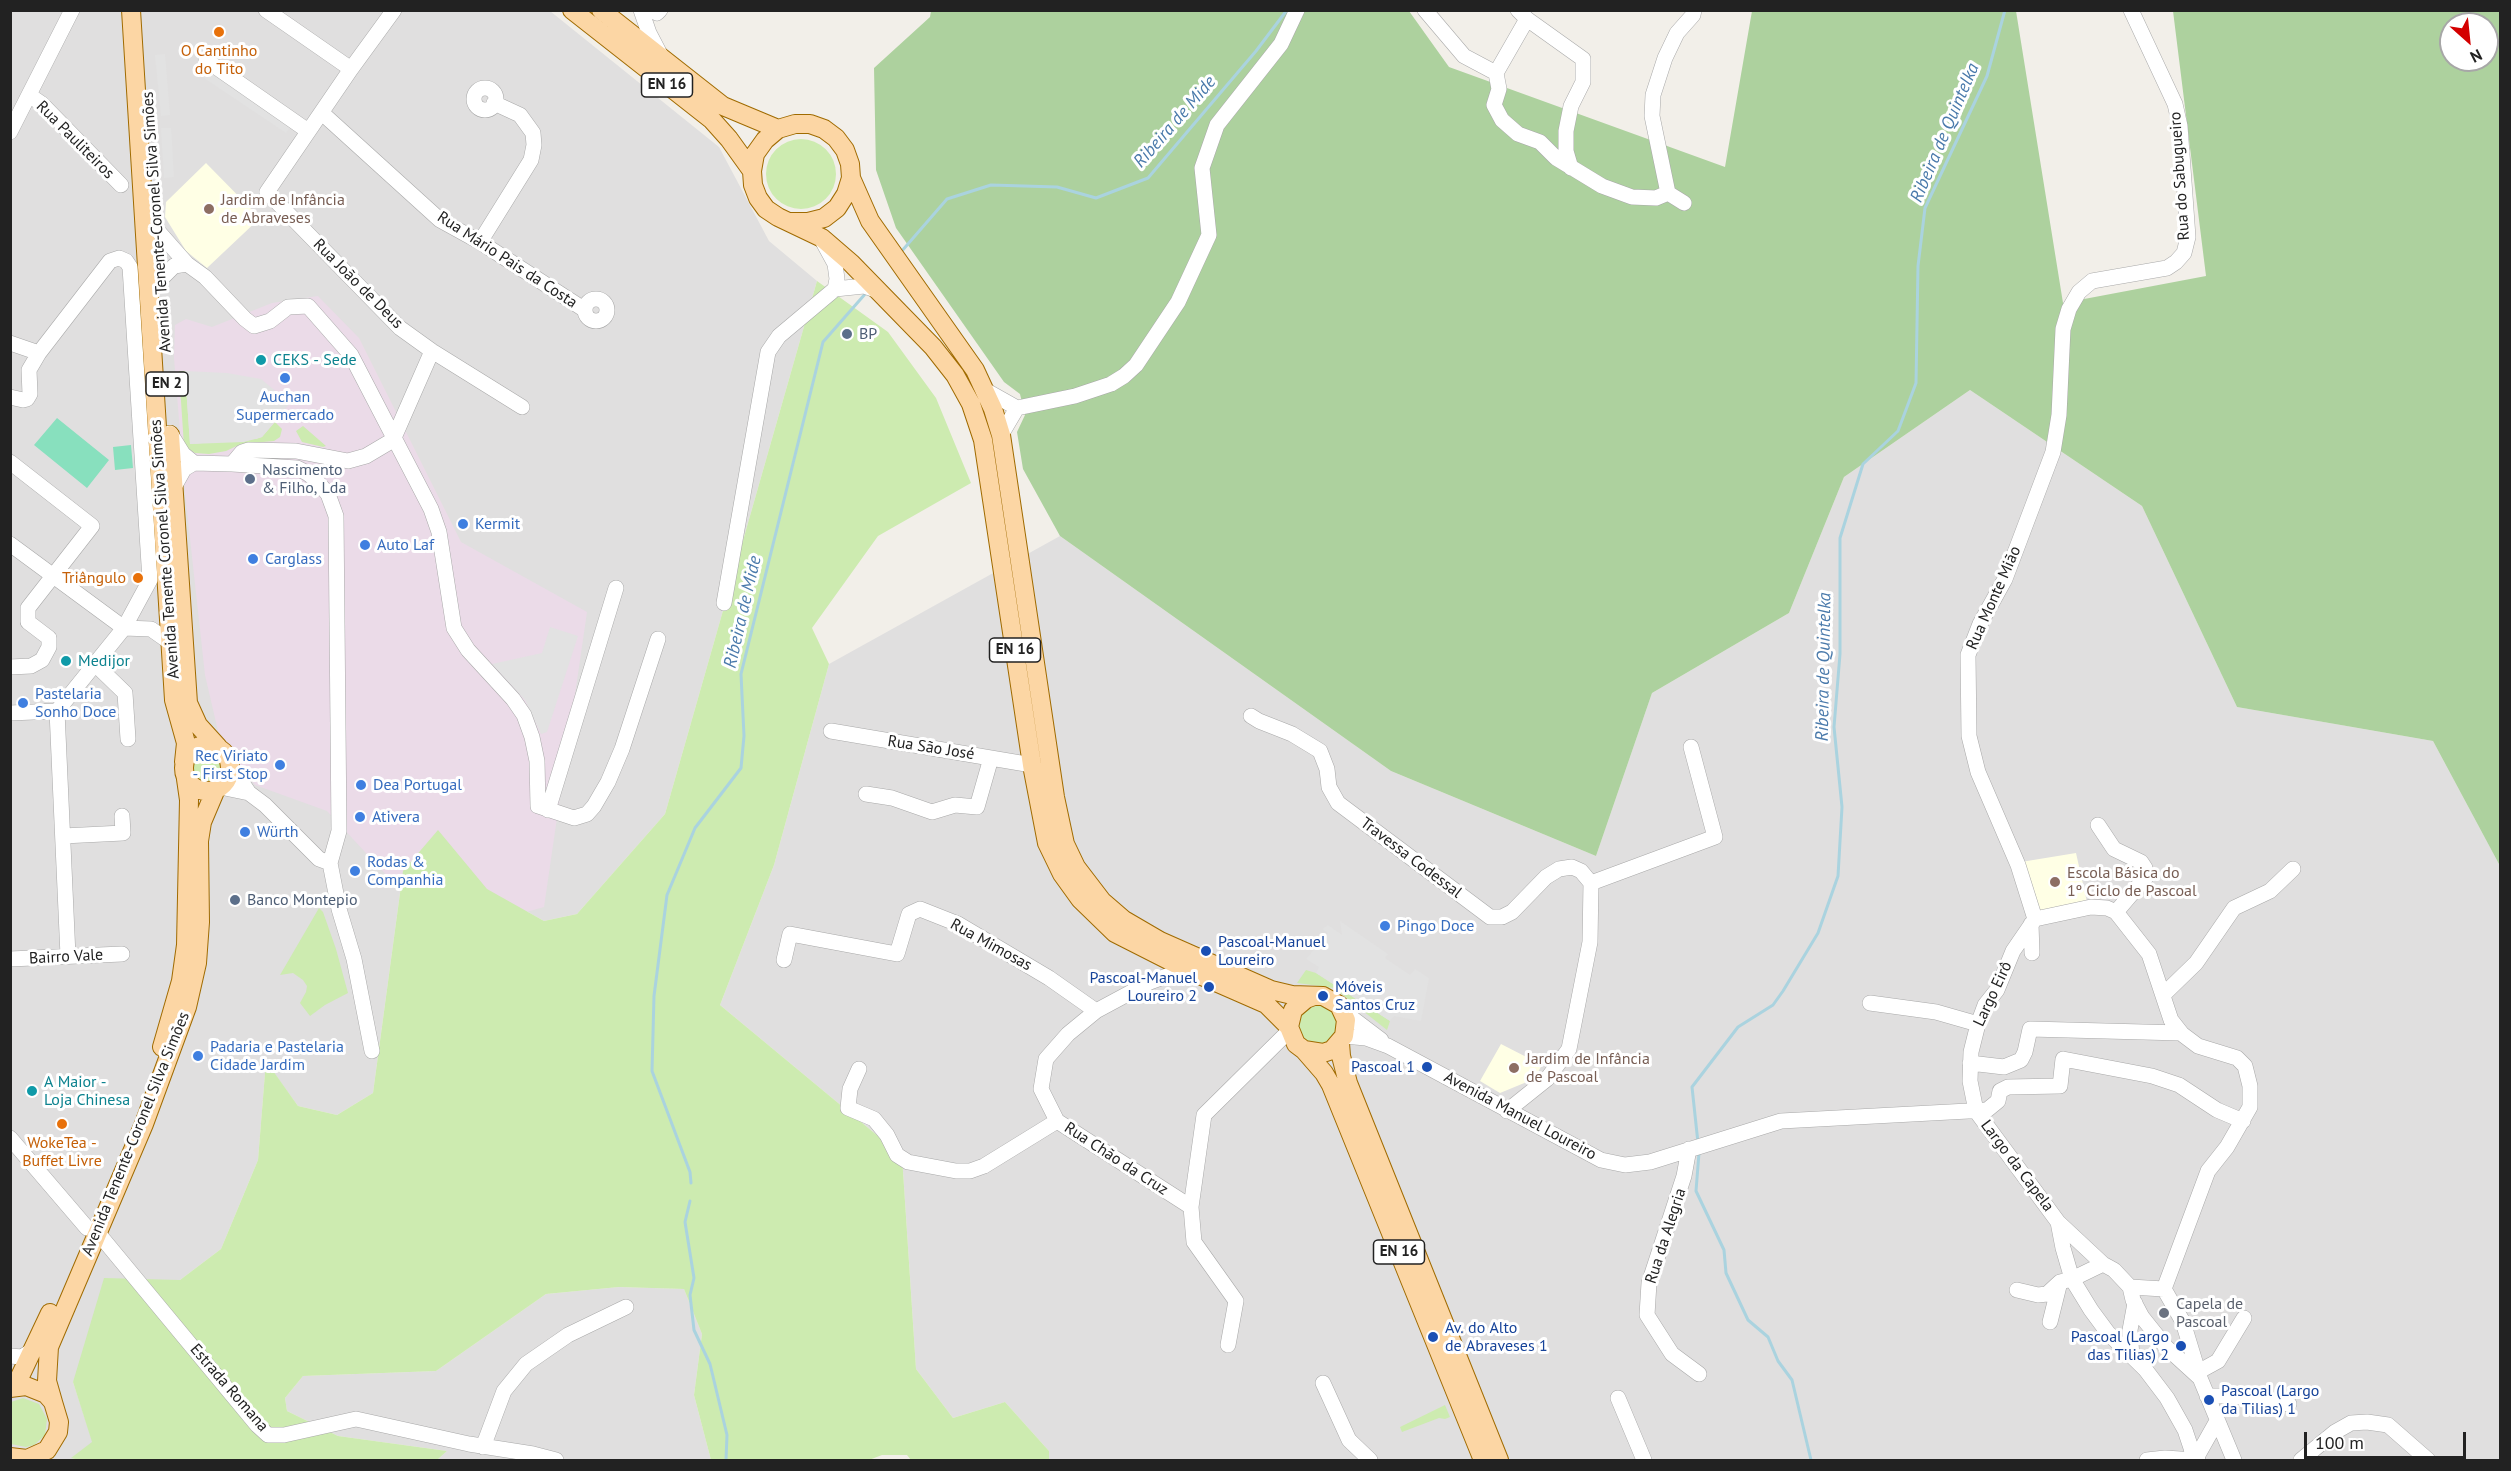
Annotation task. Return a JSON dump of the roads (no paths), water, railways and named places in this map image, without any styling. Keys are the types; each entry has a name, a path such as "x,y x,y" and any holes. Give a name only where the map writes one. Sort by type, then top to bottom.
{"main road":[{"name":"EN 16","path":"572,10 712,120 752,171 753,185 762,203 778,217 822,238 851,263 933,347 955,375 971,404 983,440 1032,765 1047,843 1062,874 1080,899 1101,922 1115,933 1186,969 1266,1004 1324,1073 1331,1085 1483,1461"},
{"name":"EN 16","path":"601,10 723,106 778,129 795,124 810,124 824,129 836,138 845,150 853,184 870,220 890,252 975,370 985,390 1001,435 1055,797 1065,844 1076,867 1102,901 1124,920 1160,941 1270,990 1332,999 1344,1012 1347,1028 1342,1040 1341,1056 1348,1083 1499,1461"},
{"name":"Avenida Tenente-Coronel Silva Simões","path":"134,13 157,230 188,703 198,725 218,747"},
{"name":"Avenida Tenente Coronel Silva Simões","path":"13,1388 92,1230 163,1044 181,981 188,920 189,800 185,771 186,743 176,711 169,615 134,13"},
{"path":"752,171 755,154 765,140 778,129"},
{"path":"791,222 808,222 824,218 837,208 853,184"},
{"path":"218,747 211,744 197,746 186,755 185,771 196,789 202,791 218,788"},
{"name":"EN 2","path":"218,747 224,751 230,765 227,780 218,788"},
{"name":"Avenida Tenente-Coronel Silva Simões","path":"53,1402 47,1381 49,1347 88,1255 92,1230 144,1124 187,1008 197,963 200,922 199,841 202,822 218,788"},
{"path":"1314,996 1299,1003 1293,1010 1295,1038 1323,1053 1342,1040"},
{"name":"EN 2","path":"10,1457 36,1458 47,1450 58,1432 59,1422 53,1402 36,1389 13,1388"}],"street":[{"path":"10,132 16,106 29,95 72,10"},
{"path":"266,10 351,69"},
{"name":"Rua João de Deus","path":"394,10 267,192 400,328 432,351 522,407"},
{"path":"616,22 629,16 634,10"},
{"path":"641,10 648,33 663,60"},
{"path":"651,10 657,13 660,10"},
{"path":"985,390 1017,408 1075,396 1102,387 1124,376 1136,365 1178,303 1209,235 1202,168 1217,125 1281,44 1297,10"},
{"path":"1425,10 1464,56 1496,73"},
{"path":"1668,194 1652,116 1653,94 1665,58 1677,33 1693,15 1694,10"},
{"name":"Rua do Sabugueiro","path":"2059,415 2063,329 2069,309 2079,292 2092,281 2167,268 2184,253 2188,237 2180,126 2175,104 2130,10"},
{"path":"1571,168 1566,151 1566,131 1571,106 1582,82 1583,59 1522,15 1496,73 1499,89 1494,105 1502,120 1518,134 1540,142 1556,158 1571,168 1602,186 1632,197 1656,198 1668,194 1684,203"},
{"path":"206,60 308,131"},
{"name":"Rua Pauliteiros","path":"29,95 42,104 121,185"},
{"path":"480,242 533,153 534,139 530,126 515,111 494,103"},
{"name":"Rua Mário Pais da Costa","path":"322,113 440,219 585,310"},
{"path":"157,230 187,264 205,277 244,319 254,326 270,321 288,307 308,306 351,355 393,440 431,509 439,532 454,627 468,650 513,699 524,715 537,761 538,806 574,818 587,814 594,807 622,749 658,639"},
{"path":"822,238 835,264 837,279 835,289"},
{"path":"10,397 27,399 30,394 29,370 39,354 110,261 119,258 126,261 130,267 150,580 124,628 57,711 68,956"},
{"path":"160,280 174,266 187,264"},
{"path":"724,603 768,352 778,336 835,289 864,286 878,291"},
{"path":"10,343 39,354"},
{"path":"232,464 242,452 248,450 296,451 348,461 366,456 393,440 432,351"},
{"path":"1001,435 1017,408"},
{"name":"Rua Monte Mião","path":"2032,953 2033,922 2018,865 1978,772 1969,736 1968,656 1980,624 2005,579 2053,452 2059,415"},
{"path":"170,433 183,454 194,463"},
{"path":"10,462 92,526 28,608 28,622 50,638 49,647 42,660 31,666 10,667"},
{"path":"174,487 184,469 194,463 297,468 315,478 328,494 336,516 339,831 330,863 339,909 354,959 372,1051"},
{"path":"10,544 124,628 151,628 171,642"},
{"path":"548,810 616,588"},
{"path":"151,628 169,615"},
{"path":"95,664 125,693 128,739"},
{"path":"10,713 57,711"},
{"name":"Travessa Codessal","path":"1251,716 1292,734 1320,752 1327,769 1329,787 1338,803 1490,917 1502,917 1512,912 1546,877 1559,870 1572,867 1581,871 1591,883"},
{"name":"Rua São José","path":"831,731 1032,765"},
{"path":"1507,1111 1547,1079 1569,1049 1590,942 1591,883 1714,837 1691,747"},
{"path":"866,794 892,798 932,812 956,806 977,807 991,758"},
{"path":"230,765 249,793 266,805 320,859 330,863"},
{"path":"218,788 249,793"},
{"path":"63,836 123,833 122,816"},
{"path":"2098,825 2114,849 2141,862 2145,868 2146,877 2116,912"},
{"path":"2163,995 2196,963 2234,908 2270,891 2293,869"},
{"path":"2033,922 2091,907 2107,908 2116,912 2149,954 2171,1020 2181,1033 2198,1046 2237,1058 2245,1066 2250,1086 2250,1107 2243,1121 2208,1171 2164,1289"},
{"name":"Rua Mimosas","path":"784,960 790,934 897,954 909,914 920,909 958,924 1049,978 1096,1011"},
{"name":"Largo Eirô","path":"1976,1111 1970,1081 1970,1064 1978,1024 1985,1005 1997,990 2013,951 2033,922"},
{"path":"1149,951 1155,962 1155,970 1150,982"},
{"name":"Bairro Vale","path":"10,959 122,954"},
{"name":"Rua Chão da Cruz","path":"1186,969 1150,982 1096,1011 1068,1034 1046,1059 1041,1089 1057,1121 1191,1207"},
{"path":"1870,1003 1936,1012 1978,1024"},
{"name":"Avenida Manuel Loureiro","path":"1344,1012 1388,1046"},
{"path":"1970,1064 2004,1067 2021,1060 2030,1029 2181,1033"},
{"path":"1228,1346 1236,1301 1194,1242 1191,1207 1204,1115 1266,1056 1295,1038"},
{"name":"Avenida Manuel Loureiro","path":"1342,1040 1366,1038 1388,1046 1601,1160 1625,1165 1650,1162 1781,1121 1976,1111"},
{"path":"1976,1111 1994,1106 1998,1101 2000,1091 2008,1087 2060,1086 2063,1059 2152,1076 2179,1085 2217,1110 2243,1121"},
{"path":"859,1069 850,1089 848,1108 874,1119 887,1134 897,1155 908,1162 970,1171 991,1162 1057,1121"},
{"name":"Largo da Capela","path":"1976,1111 2058,1222 2103,1264"},
{"name":"Estrada Romana","path":"10,1138 116,1256 268,1435 284,1435 356,1419 483,1447 533,1454 556,1461"},
{"name":"Rua da Alegria","path":"1689,1149 1684,1176 1649,1283 1647,1315 1672,1354 1699,1374"},
{"path":"2050,1322 2066,1280 2058,1222"},
{"path":"88,1255 116,1256"},
{"path":"2017,1290 2038,1294 2047,1293 2066,1280 2103,1264 2114,1270 2130,1287 2142,1317 2166,1347 2199,1375"},
{"path":"2066,1280 2108,1333 2145,1369 2167,1398 2185,1430 2196,1460"},
{"path":"2130,1287 2164,1289"},
{"path":"2164,1289 2183,1322 2199,1375 2234,1461"},
{"path":"2132,1356 2130,1330 2135,1303"},
{"path":"483,1447 504,1391 526,1364 568,1335 626,1307"},
{"path":"2199,1375 2218,1361 2244,1318"},
{"path":"2166,1347 2181,1346 2187,1334"},
{"path":"10,1356 22,1357 34,1349"},
{"path":"1323,1383 1349,1440 1370,1461"},
{"path":"2207,1396 2232,1396 2289,1404"},
{"path":"1617,1398 1644,1461"},
{"path":"2196,1460 2217,1421"},
{"path":"2301,1461 2335,1431 2351,1423 2367,1422 2388,1425 2428,1461"},
{"path":"2147,1461 2165,1458 2196,1460"}],"waterway":[{"name":"Ribeira de Mide","path":"901,252 947,199 991,185 1057,187 1096,198 1148,178 1256,51 1287,10"},
{"name":"Ribeira de Quintelka","path":"1698,1143 1692,1087 1738,1027 1773,1005 1783,991 1818,933 1838,876 1842,807 1834,727 1840,654 1840,538 1863,464 1898,431 1916,383 1918,266 1925,208 1987,76 2005,10"},
{"name":"Ribeira de Mide","path":"691,1183 690,1172 652,1071 654,996 667,895 695,828 741,768 744,736 741,674 823,342 866,293"},
{"name":"Ribeira de Quintelka","path":"1699,1153 1696,1191 1724,1250 1726,1273 1748,1320 1768,1337 1778,1361 1792,1380 1811,1460"},
{"name":"Ribeira de Mide","path":"690,1201 685,1222 694,1278 690,1295 694,1330 710,1364 727,1435 726,1460"}],"place":[{"name":"O Cantinho do Tito","path":"219,32"},
{"name":"Jardim de Infância de Abraveses","path":"209,209"},
{"name":"BP","path":"847,334"},
{"name":"CEKS - Sede","path":"261,360"},
{"name":"Auchan Supermercado","path":"285,378"},
{"name":"Nascimento & Filho, Lda","path":"250,479"},
{"name":"Kermit","path":"463,524"},
{"name":"Auto Laf","path":"365,545"},
{"name":"Carglass","path":"253,559"},
{"name":"Triângulo","path":"138,578"},
{"name":"Medijor","path":"66,661"},
{"name":"Pastelaria Sonho Doce","path":"23,703"},
{"name":"Rec Viriato - First Stop","path":"280,765"},
{"name":"Dea Portugal","path":"361,785"},
{"name":"Ativera","path":"360,817"},
{"name":"Würth","path":"245,832"},
{"name":"Rodas & Companhia","path":"355,871"},
{"name":"Escola Básica do 1º Ciclo de Pascoal","path":"2055,882"},
{"name":"Banco Montepio","path":"235,900"},
{"name":"Pingo Doce","path":"1385,926"},
{"name":"Pascoal-Manuel Loureiro","path":"1206,951"},
{"name":"Pascoal-Manuel Loureiro 2","path":"1209,987"},
{"name":"Móveis Santos Cruz","path":"1323,996"},
{"name":"Padaria e Pastelaria Cidade Jardim","path":"198,1056"},
{"name":"Pascoal 1","path":"1427,1067"},
{"name":"Jardim de Infância de Pascoal","path":"1514,1068"},
{"name":"A Maior - Loja Chinesa","path":"32,1091"},
{"name":"WokeTea - Buffet Livre","path":"62,1124"},
{"name":"Capela de Pascoal","path":"2164,1313"},
{"name":"Av. do Alto de Abraveses 1","path":"1433,1337"},
{"name":"Pascoal (Largo das Tilias) 2","path":"2181,1346"},
{"name":"Pascoal (Largo da Tilias) 1","path":"2209,1400"}]}
